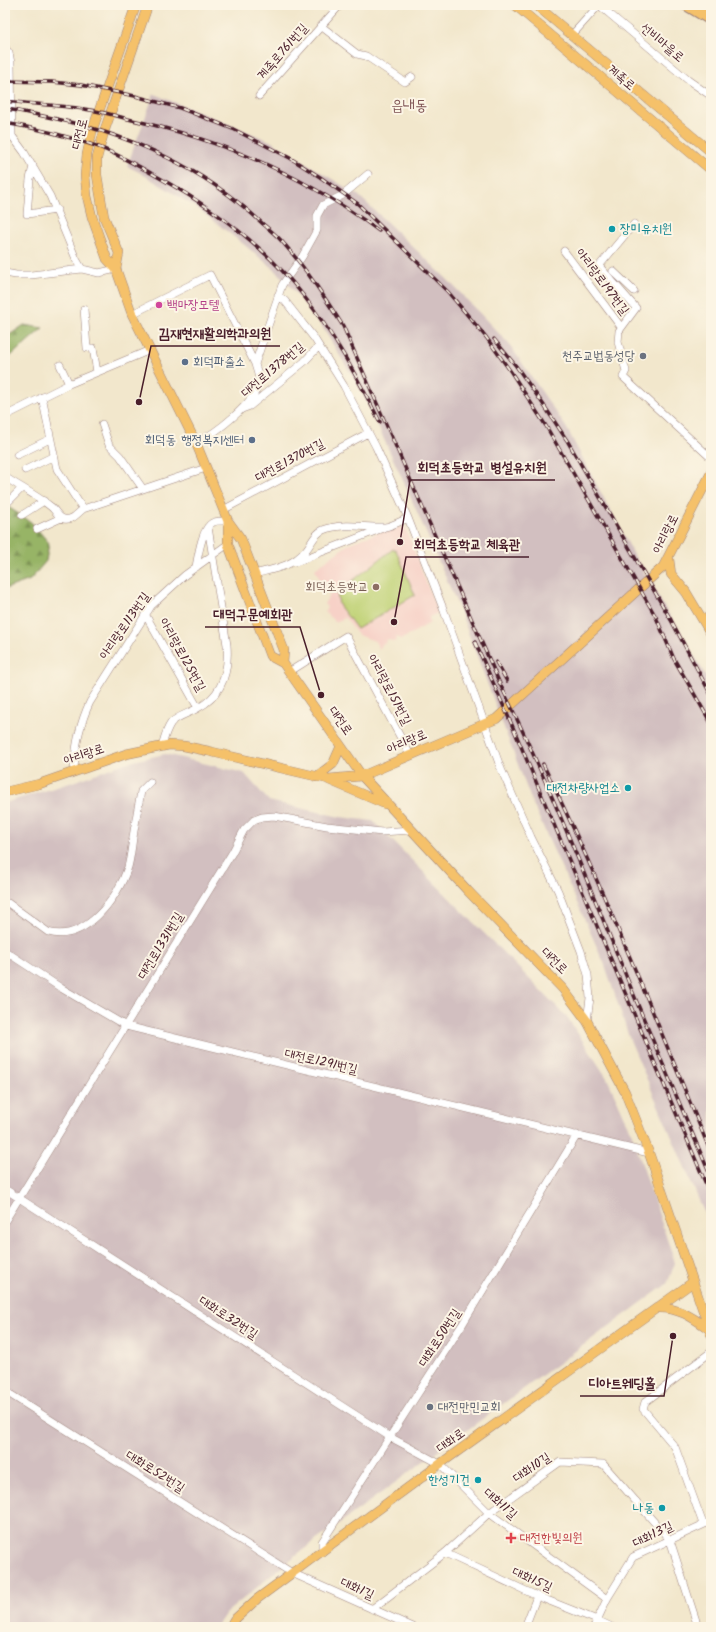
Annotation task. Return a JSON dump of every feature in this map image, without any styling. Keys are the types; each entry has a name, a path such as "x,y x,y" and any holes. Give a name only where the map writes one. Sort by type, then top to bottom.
{"highway":[{"path":"686,5 711,20"},
{"path":"705,5 711,8"}],"main road":[{"name":"대전로","path":"136,5 93,128 87,154 85,175 87,196 92,217 107,259 116,269 132,314 196,443 222,510 241,539 284,650 283,663"},
{"name":"대전로","path":"116,269 119,253 104,217 97,175 97,158 104,132 148,5"},
{"name":"계족로","path":"515,5 711,170"},
{"name":"계족로","path":"536,5 711,152"},
{"name":"아리랑로","path":"5,792 39,784 126,754 162,746 184,746 328,779 362,776 496,719 663,567 669,559 711,473"},
{"name":"대전로","path":"228,521 228,544 270,656 283,663 362,776 507,932 563,989 587,1021 625,1092 649,1153 710,1331"},
{"path":"669,559 671,574 686,592 711,634"},
{"path":"656,574 671,574"},
{"path":"316,776 333,764 341,746"},
{"path":"328,779 389,806"},
{"name":"대화로","path":"230,1627 234,1620 257,1599 440,1464 693,1282"},
{"path":"657,1308 678,1310 710,1331"}],"street":[{"name":"계족로761번길","path":"259,96 340,5"},
{"path":"572,35 599,5"},
{"name":"선비마을로","path":"599,5 688,80 711,96"},
{"path":"321,26 357,54 366,56 405,82 412,77"},
{"path":"5,48 11,63 9,137 33,166 56,210 76,259 82,268"},
{"path":"33,166 30,179 27,214 56,210"},
{"name":"대전로1378번길","path":"196,443 208,437 240,410 255,390 259,380 255,364 278,295 282,285 302,257 317,230 317,216 323,205 343,195 368,174"},
{"name":"아리랑로197번길","path":"634,224 599,266 636,308 618,331 618,342 626,371 623,377 711,458"},
{"name":"아리랑로197번길","path":"564,251 621,327"},
{"path":"5,273 31,275 82,268 99,274 116,269"},
{"path":"613,271 634,291"},
{"path":"132,314 210,275 255,364"},
{"path":"278,295 292,310 319,346 344,386 408,518 444,611 501,769 531,837 558,891 581,951 588,975 590,998 587,1021"},
{"path":"84,309 87,348 93,348 96,372"},
{"name":"대전로1378번길","path":"240,410 250,406 304,362 319,346"},
{"path":"5,416 69,384 150,350"},
{"path":"60,365 69,384"},
{"path":"42,397 57,469 82,509"},
{"path":"102,424 109,445 120,456 143,489"},
{"name":"대전로1370번길","path":"222,510 368,433"},
{"path":"17,455 50,439"},
{"path":"25,470 54,456"},
{"path":"37,529 61,518 73,518 82,509 206,468"},
{"path":"5,478 44,501 53,508 61,518"},
{"path":"6,504 22,488"},
{"path":"22,515 44,501"},
{"path":"254,574 286,566 408,518"},
{"path":"196,567 204,534 210,523 228,521"},
{"path":"286,566 305,552 315,535 323,530 332,527 351,526 387,527"},
{"name":"아리랑로125번길","path":"162,746 172,722 209,702 216,693 224,677 229,661 208,527"},
{"name":"아리랑로113번길","path":"74,772 75,748 83,716 90,702 146,614 161,596 196,567 228,544"},
{"name":"아리랑로125번길","path":"146,614 198,708"},
{"name":"아리랑로151번길","path":"289,672 346,636 410,755"},
{"path":"5,903 8,903 48,932 56,934 71,932 93,920 105,909 116,892 128,867 141,791 150,782"},
{"name":"대전로1331번길","path":"5,1221 126,1026 244,830 254,820 262,817 274,816 327,826 382,832 411,830"},
{"name":"대전로1291번길","path":"5,951 61,988 126,1026 244,1056 649,1153"},
{"name":"대화로50번길","path":"322,1552 322,1542 462,1325 578,1135"},
{"name":"대화로32번길","path":"5,1189 390,1437 440,1464"},
{"path":"703,1524 675,1447 643,1409 645,1402 711,1352"},
{"name":"대화로52번길","path":"5,1391 292,1573"},
{"name":"대화10길","path":"372,1609 444,1553 489,1513 560,1462 603,1464 670,1540 698,1627"},
{"name":"대화11길","path":"440,1464 489,1513 607,1599"},
{"name":"대화13길","path":"594,1627 607,1599 633,1557 711,1521"},
{"name":"대화15길","path":"444,1553 537,1596 597,1620 608,1626"},
{"name":"대화1길","path":"292,1573 413,1627"},
{"path":"525,1627 537,1596"}],"shaded area":[{"path":"154,94 270,141 358,195 446,278 509,344 566,427 641,568 711,684 711,1228 630,1040 605,965 532,802 459,608 407,489 362,392 323,328 296,293 276,271 196,207 127,166"},
{"name":"회덕초등학교","path":"405,527 438,613 429,617 430,623 402,639 396,637 395,642 387,639 379,649 375,641 358,635 345,618 335,622 325,612 327,607 324,604 331,593 329,590 324,589 315,569 350,543 383,531"},
{"path":"165,754 244,773 269,801 340,817 373,821 567,1017 607,1078 631,1131 675,1263 667,1284 296,1555 226,1613 216,1627 5,1627 5,803 70,783 125,763"}],"green space":[{"path":"24,325 43,328 5,361 5,338"},
{"path":"5,505 31,522 49,543 46,561 30,580 5,589"},
{"path":"393,549 396,550 415,595 357,629 339,605 337,593"}],"railway":[{"path":"5,81 52,82 81,85 135,96 180,108 233,129 290,158 358,204 448,292 486,337 511,372 546,426 656,617 674,659 711,723"},
{"path":"5,101 64,106 95,111 162,127 228,148 291,176 350,211 379,231"},
{"path":"5,109 69,122 99,130 158,153 186,168 213,184 239,203 278,237 316,284 343,326 500,684 552,797 711,1177"},
{"path":"5,123 63,136 96,146 112,153 135,164 198,201 236,229 272,260 303,295 325,325 344,356 380,422"},
{"path":"494,339 516,366 568,442 671,620 711,695"},
{"path":"475,642 512,725 711,1196"},
{"path":"496,662 507,681"},
{"path":"543,764 588,860 711,1153"}],"place":[{"name":"장미유치원","path":"612,229"},
{"name":"백마장모텔","path":"159,305"},
{"name":"천주교법동성당","path":"643,356"},
{"name":"회덕파출소","path":"185,362"},
{"name":"김재현재활의학과의원","path":"139,402"},
{"name":"회덕동 행정복지센터","path":"252,440"},
{"name":"회덕초등학교 병설유치원","path":"400,542"},
{"name":"회덕초등학교","path":"376,587"},
{"name":"회덕초등학교 체육관","path":"394,622"},
{"name":"대덕구문예회관","path":"321,695"},
{"name":"대전차량사업소","path":"628,788"},
{"name":"디아트웨딩홀","path":"673,1336"},
{"name":"대전만민교회","path":"430,1407"},
{"name":"한성기건","path":"478,1480"},
{"name":"나동","path":"662,1508"},
{"name":"대전한빛의원","path":"511,1538"}],"district":[{"name":"읍내동","path":"409,106"}]}
